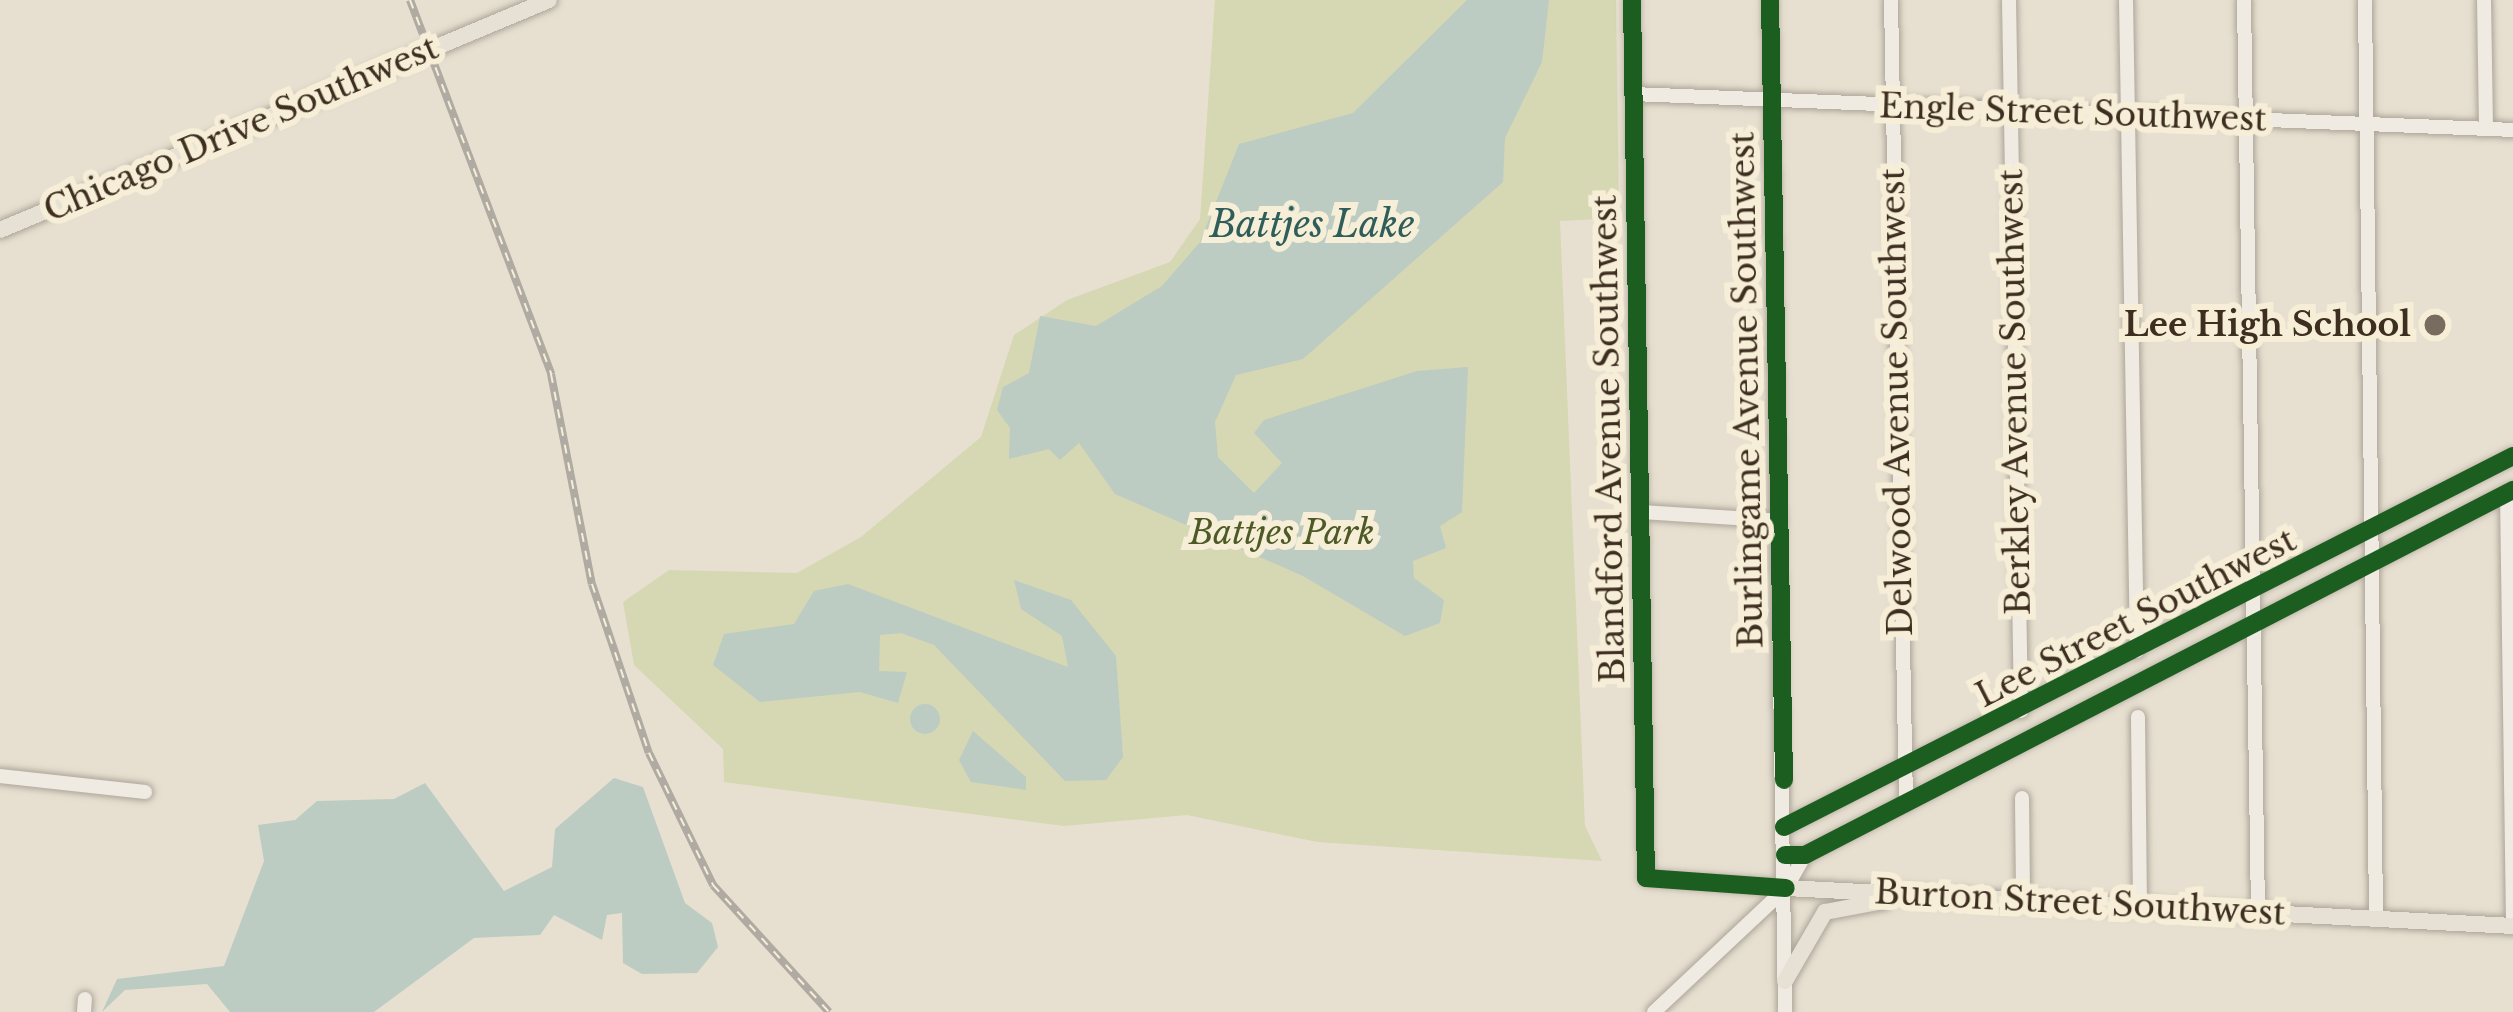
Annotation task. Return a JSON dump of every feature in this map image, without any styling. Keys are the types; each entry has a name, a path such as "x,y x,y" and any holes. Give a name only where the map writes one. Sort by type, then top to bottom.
{"main road":[{"name":"Chicago Drive Southwest","path":"0,230 549,0"},
{"name":"Burton Street Southwest","path":"1786,888 2513,926"},
{"path":"1785,981 1826,912 1911,894"}],"street":[{"name":"Blandford Avenue Southwest","path":"1632,0 1646,878"},
{"name":"Burlingame Avenue Southwest","path":"1770,0 1785,1012"},
{"name":"Delwood Avenue Southwest","path":"1891,0 1906,805"},
{"name":"Berkley Avenue Southwest","path":"2009,0 2021,711"},
{"path":"2126,0 2137,651"},
{"path":"2244,0 2258,912"},
{"path":"2365,0 2376,919"},
{"path":"2484,0 2486,128"},
{"name":"Engle Street Southwest","path":"1633,94 2513,130"},
{"name":"Lee Street Southwest","path":"1784,827 1902,773 2513,456"},
{"path":"2510,491 2513,926"},
{"name":"Lee Street Southwest","path":"1785,855 1805,855 1906,805 2510,491"},
{"path":"1641,512 1779,521"},
{"path":"2138,717 2140,905"},
{"path":"0,776 145,792"},
{"path":"2021,798 2023,900"},
{"path":"1654,1012 1786,888 1805,855"},
{"name":"Burton Street Southwest","path":"1646,878 1786,888"}],"green space":[{"name":"Battjes Park","path":"1215,0 1616,0 1619,218 1560,221 1585,826 1602,861 1317,842 1187,815 1064,826 724,782 723,749 634,665 623,602 669,570 797,573 861,537 981,437 1014,335 1067,300 1170,262 1200,219"}],"water":[{"name":"Battjes Lake","path":"1467,0 1549,0 1542,62 1505,138 1503,182 1303,359 1236,375 1215,422 1218,457 1254,493 1282,463 1254,433 1264,420 1417,371 1468,367 1462,512 1440,526 1446,548 1413,561 1414,578 1444,600 1440,623 1405,636 1303,576 1115,494 1079,443 1060,460 1049,449 1009,459 1010,428 997,410 1003,387 1029,373 1040,316 1096,326 1162,286 1200,242 1239,144 1353,113"},
{"path":"1014,580 1071,600 1116,656 1123,757 1106,780 1065,781 934,645 901,633 880,635 879,671 907,672 898,703 860,692 760,702 713,665 724,634 794,624 814,591 848,584 1068,667 1062,636 1021,609"},
{"path":"925,704 936,708 940,719 936,730 925,734 914,730 910,719 914,708"},
{"path":"973,731 1026,777 1026,790 971,782 959,760"},
{"path":"614,778 643,787 685,903 712,923 718,947 697,973 642,974 623,963 622,913 607,915 602,940 554,915 540,935 474,938 374,1012 230,1012 207,984 125,990 102,1012 117,979 224,966 264,861 258,825 295,820 317,801 394,799 425,783 504,891 552,867 555,829"}],"railway":[{"path":"410,0 551,374 592,584 649,753 713,885 829,1012"}],"cycle path":[{"path":"1632,0 1646,878 1786,888"},
{"path":"1770,0 1784,780"},
{"path":"1784,827 2513,456"},
{"path":"1785,855 1805,855 2513,490"}],"place":[{"name":"Lee High School","path":"2435,325"}]}
